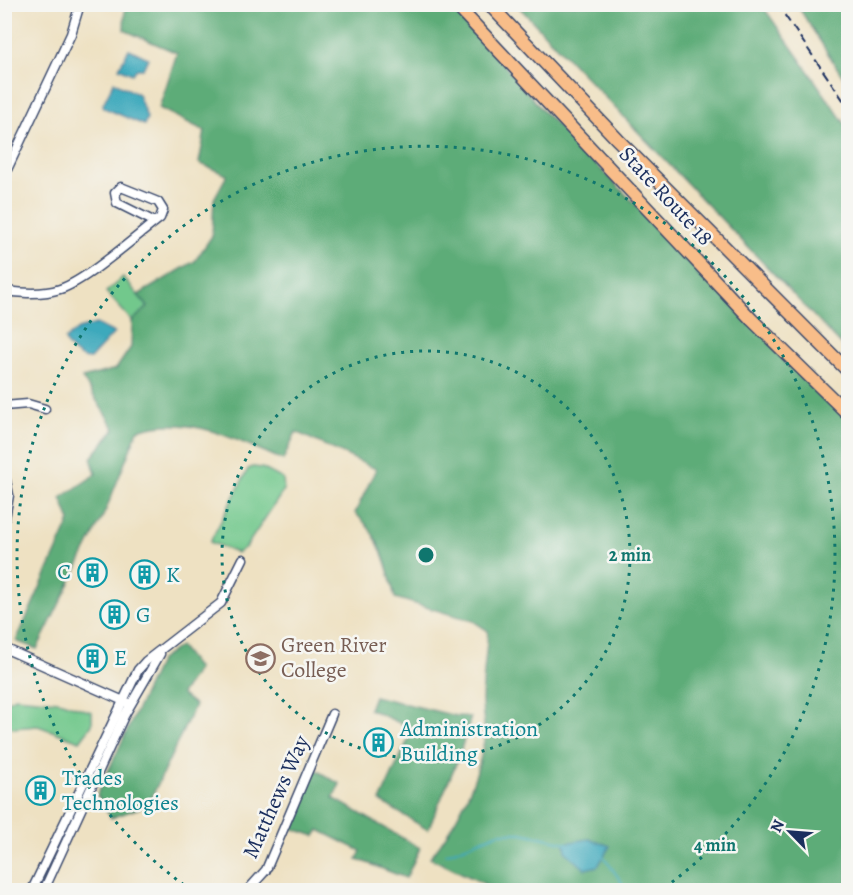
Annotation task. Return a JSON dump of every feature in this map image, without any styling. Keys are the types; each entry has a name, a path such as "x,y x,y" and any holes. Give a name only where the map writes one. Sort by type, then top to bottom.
{"highway":[{"name":"State Route 18","path":"454,4 752,321 849,414"},
{"name":"State Route 18","path":"489,4 618,140 849,371"}],"street":[{"path":"4,176 71,34 80,4"},
{"path":"4,291 42,293 68,286 155,222 162,214 158,202 121,188 115,193 117,203 155,222"},
{"path":"4,406 28,404 45,409"},
{"path":"4,471 9,495 4,524"},
{"path":"44,891 127,703 138,670 221,603 243,559"},
{"path":"4,648 127,703"},
{"path":"32,891 127,703"},
{"name":"Matthews Way","path":"248,891 266,870 332,714"}],"green space":[{"path":"125,5 453,5 544,112 848,418 848,890 497,890 430,858 457,817 471,788 481,757 484,736 482,700 488,631 473,621 395,598 386,563 377,541 364,521 355,513 376,469 296,432 283,460 230,437 194,427 157,426 138,430 105,512 37,649 16,641 70,521 61,498 96,474 91,458 115,429 82,378 116,369 131,347 132,321 148,307 138,295 195,261 212,236 214,199 227,175 199,163 205,131 159,108 177,53 124,30"},
{"path":"517,5 762,5 848,128 848,352"},
{"path":"797,5 847,5 848,85"},
{"path":"123,277 148,307 132,321 106,292"},
{"path":"262,468 283,479 284,490 246,547 237,553 210,542 248,469"},
{"path":"180,646 198,669 181,694 195,705 148,805 111,818 97,795 160,660"},
{"path":"374,696 456,716 471,717 458,759 428,830 380,801 413,729 369,709"},
{"path":"15,697 59,701 92,712 92,725 80,741 38,726 13,728 5,724 4,703"},
{"path":"314,769 340,784 333,798 420,848 406,878 357,859 361,851 319,830 315,836 291,828"}],"water":[{"path":"129,49 148,58 143,69 137,69 132,74 119,68"},
{"path":"114,82 138,94 147,118 144,125 104,108 103,104"},
{"path":"96,324 114,333 90,359 83,358 72,350 65,340 78,329"},
{"path":"589,839 610,846 598,866 585,869 566,852 565,843"}],"waterway":[{"path":"446,854 499,833 522,833 567,843"},
{"path":"603,856 621,881 624,890"}],"railway":[{"path":"777,4 848,107"}],"place":[{"name":"C","path":"92,572"},
{"name":"K","path":"145,575"},
{"name":"G","path":"115,615"},
{"name":"E","path":"93,658"},
{"name":"Green River College","path":"260,658"},
{"name":"Administration Building","path":"379,742"},
{"name":"Trades Technologies","path":"41,791"}]}
